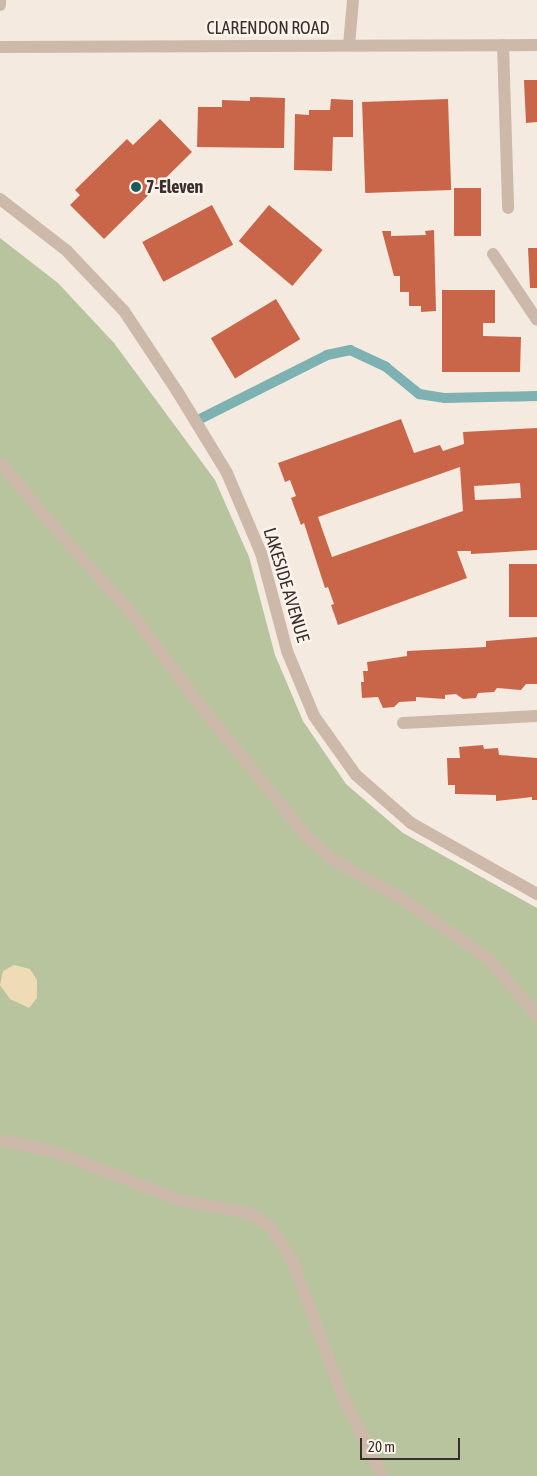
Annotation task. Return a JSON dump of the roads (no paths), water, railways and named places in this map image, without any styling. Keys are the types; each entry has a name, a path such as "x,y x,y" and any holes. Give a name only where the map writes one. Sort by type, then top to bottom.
{"street":[{"path":"0,0 0,5"},
{"path":"349,46 353,0"},
{"path":"503,45 508,208"},
{"name":"CLARENDON ROAD","path":"0,47 537,45"},
{"name":"LAKESIDE AVENUE","path":"0,199 67,251 124,311 177,391 227,474 261,553 287,651 314,716 356,776 411,823 537,894"},
{"path":"492,254 537,320"},
{"path":"0,463 68,543 130,611 200,705 308,838 333,860 396,895 490,959 537,1016"},
{"path":"403,723 537,716"},
{"path":"0,1140 56,1152 179,1200 248,1213 270,1226 292,1260 343,1397 382,1476"}],"waterway":[{"path":"196,421 327,355 350,350 386,367 419,394 444,398 537,396"}],"place":[{"name":"7-Eleven","path":"136,187"}]}
